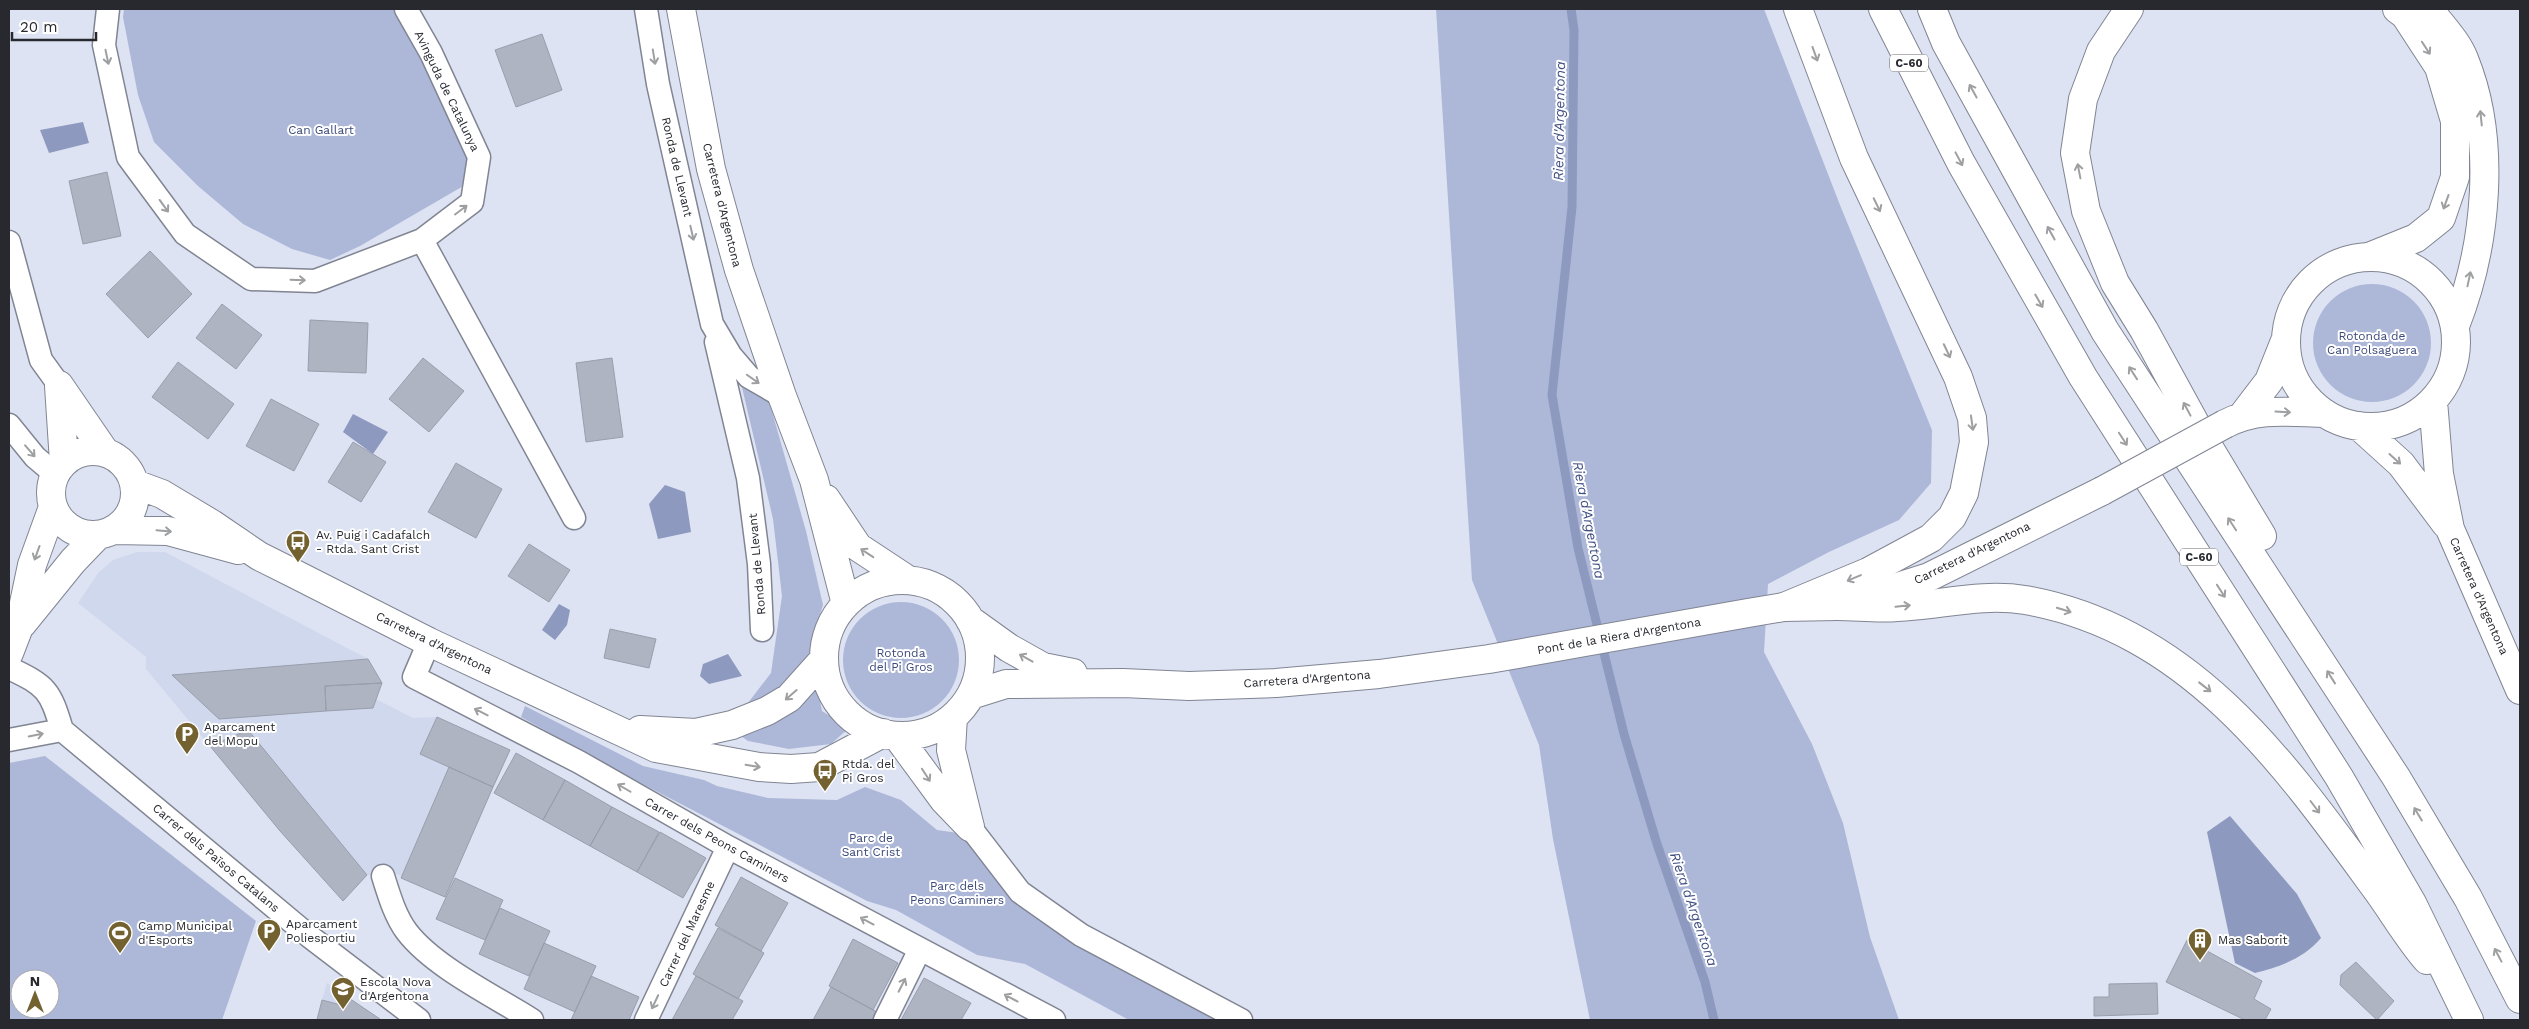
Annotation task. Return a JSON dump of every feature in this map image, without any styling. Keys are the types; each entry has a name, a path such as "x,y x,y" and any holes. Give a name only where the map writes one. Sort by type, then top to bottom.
{"main road":[{"name":"Carretera d'Argentona","path":"682,9 711,169 739,270 782,396 814,480"},
{"path":"1784,607 1868,572 1932,538 1952,517 1964,493 1974,442 1972,418 1961,383 1854,158 1798,9"},
{"name":"C-60","path":"1883,9 1960,163 2083,377 2339,777 2412,903 2464,1010"},
{"path":"1932,9 1946,43 2105,330 2288,608 2396,777 2468,898 2520,999"},
{"path":"2129,9 2101,51 2083,99 2076,153 2086,211 2115,283 2144,330 2202,436 2261,536 2288,608"},
{"path":"2234,419 2269,381 2286,340 2294,306 2311,282 2335,265 2369,257 2416,238 2441,218 2455,177 2455,121 2439,67 2405,15 2397,9"},
{"path":"2429,9 2463,56 2479,104 2486,165 2478,241 2464,304 2455,326"},
{"path":"2286,340 2290,368 2295,381 2303,393 2324,413 2340,422 2359,426 2386,426 2399,423 2423,411 2433,401 2442,390 2452,370 2457,348 2455,326 2441,293 2425,276 2392,259 2369,257"},
{"path":"59,385 105,452 121,461 127,467 135,484 136,492 133,510 122,525 106,532 88,535 70,529 63,523 53,507 51,491 60,468 59,385"},
{"path":"2433,401 2439,474 2450,529"},
{"path":"2234,419 2277,411 2324,413"},
{"name":"Carretera d'Argentona","path":"1837,606 1929,577 2102,491 2234,419"},
{"path":"2359,426 2401,464 2450,529"},
{"path":"60,468 83,452 105,452"},
{"path":"814,480 858,547 908,580 944,592 963,609 970,620 980,652 979,674 971,695 953,717 927,732 890,735"},
{"path":"814,480 846,604"},
{"name":"Carretera d'Argentona","path":"135,484 162,494 212,524 259,556 429,642 656,748 759,767 791,769 819,767 890,735"},
{"path":"9,653 19,627 32,565 53,507"},
{"name":"Carretera d'Argentona","path":"2450,529 2520,690"},
{"name":"Carretera d'Argentona","path":"106,532 168,531 259,556"},
{"path":"19,627 73,561 106,532"},
{"path":"908,580 874,585 854,596 846,604 829,630 824,660 828,683 839,705 857,721 890,735 944,800 970,826"},
{"path":"1784,607 1897,607 1969,598 2023,600 2097,620 2144,642 2216,695 2246,724 2297,784 2376,888 2414,945 2464,1010"},
{"name":"Pont de la Riera d'Argentona","path":"1489,660 1784,607"},
{"path":"970,620 1009,648 1043,667 1124,683"},
{"name":"Carretera d'Argentona","path":"610,726 657,732 696,734 732,725 767,711 789,698 824,660"},
{"name":"Carretera d'Argentona","path":"1124,683 1189,686 1276,683 1379,674 1489,660"},
{"path":"971,695 1006,684 1124,683"},
{"path":"953,717 951,750 970,826"}],"street":[{"name":"Avinguda de Catalunya","path":"108,9 104,45 128,156 185,234 252,279 316,281 422,240 472,202 479,158 431,53 406,9"},
{"name":"Ronda de Llevant","path":"646,9 658,84 748,478 759,564 762,630"},
{"path":"422,240 574,518"},
{"path":"9,242 41,360 59,385"},
{"name":"Ronda de Llevant","path":"712,324 731,356 749,377 782,396"},
{"path":"9,425 35,457 60,468"},
{"name":"Carrer dels Peons Caminers","path":"429,642 414,677 579,762 728,847 1054,1020"},
{"path":"9,668 36,681 53,699 62,730 9,740"},
{"name":"Carrer dels Països Catalans","path":"62,730 309,936 419,1020"},
{"path":"970,826 1020,892 1081,935 1242,1020"},
{"name":"Carrer del Maresme","path":"646,1020 728,847"},
{"path":"383,876 391,903 407,932 430,954 532,1020"},
{"path":"885,1020 920,949"}],"shaded area":[{"path":"83,122 89,143 49,153 40,130"},
{"path":"353,414 388,432 373,454 343,432"},
{"path":"665,485 685,492 691,532 658,539 649,504"},
{"path":"137,552 165,552 368,659 376,699 413,718 437,717 510,750 445,897 397,874 367,875 343,901 280,831 146,669 146,657 78,603 98,573 113,560"},
{"path":"559,604 570,610 567,625 555,640 542,630"},
{"path":"728,654 742,676 709,684 700,676 703,664"},
{"path":"2230,816 2297,894 2321,938 2307,951 2291,961 2255,973 2235,963 2207,832"},
{"name":"Escola Nova d'Argentona","path":"327,983 343,994 382,1020 316,1020"}],"green space":[{"name":"Can Gallart","path":"124,9 397,9 479,157 465,185 360,246 330,260 292,249 243,224 198,186 154,142 138,95 123,17"},
{"path":"1436,9 1764,9 1840,205 1932,430 1931,483 1899,520 1829,552 1768,584 1764,652 1812,744 1843,823 1870,937 1899,1020 1590,1020 1553,839 1539,745 1472,580"},
{"name":"Rotonda de Can Polsaguera","path":"2372,284 2395,288 2414,301 2427,320 2431,343 2427,366 2414,385 2395,398 2372,402 2349,398 2330,385 2317,366 2313,343 2317,320 2330,301 2349,288"},
{"path":"740,379 769,401 806,531 823,605 812,639 813,654 789,687 741,712 771,673 782,596 773,519"},
{"name":"Rotonda del Pi Gros","path":"901,602 923,606 942,619 955,638 959,660 955,682 942,701 923,714 901,718 879,714 860,701 847,682 843,660 847,638 860,619 879,606"},
{"path":"816,681 822,711 849,728 831,744 789,749 748,741 738,734"},
{"path":"525,706 643,766 704,780 717,786 768,798 837,800 865,787 901,800 937,830 972,835 1017,899 1224,1020 1129,1020 1025,964 977,955 896,910 867,901 629,777 521,717"},
{"path":"45,756 256,921 222,1020 9,1020 9,763"}],"building":[{"path":"542,34 562,90 516,107 495,50"},
{"path":"107,172 121,236 83,244 69,181"},
{"path":"150,251 192,294 148,338 106,294"},
{"path":"222,304 262,335 236,369 196,338"},
{"path":"310,320 368,323 366,373 308,371"},
{"path":"423,358 464,391 429,432 389,399"},
{"path":"612,358 623,437 586,442 576,363"},
{"path":"178,362 234,404 208,439 152,397"},
{"path":"271,399 319,424 294,471 246,446"},
{"path":"353,442 386,462 361,502 328,482"},
{"path":"456,463 502,489 476,538 428,512"},
{"path":"529,544 570,570 549,602 508,576"},
{"path":"610,629 656,639 649,668 604,658"},
{"path":"368,659 382,683 325,686 326,711 219,719 172,675"},
{"path":"382,683 373,708 326,711 325,686"},
{"path":"437,717 510,750 493,787 420,754"},
{"path":"248,730 367,875 343,901 280,831 210,746"},
{"path":"516,753 565,780 543,820 494,793"},
{"path":"449,767 493,787 445,897 401,878"},
{"path":"565,780 612,807 590,846 543,820"},
{"path":"612,807 659,832 637,872 590,846"},
{"path":"660,832 706,858 683,898 637,872"},
{"path":"741,877 788,903 761,951 715,925"},
{"path":"455,878 503,900 485,940 436,919"},
{"path":"500,908 550,931 529,976 479,954"},
{"path":"718,928 764,953 738,999 693,974"},
{"path":"853,939 898,963 873,1010 829,986"},
{"name":"Mas Saborit","path":"2187,940 2262,981 2254,999 2271,1009 2265,1020 2245,1020 2166,982"},
{"path":"544,943 596,966 575,1012 524,989"},
{"path":"2356,962 2394,1001 2377,1020 2340,985 2341,975"},
{"path":"591,976 639,997 629,1020 571,1020"},
{"path":"696,976 743,1001 732,1020 672,1020"},
{"path":"924,978 971,1003 961,1020 901,1020"},
{"path":"2157,983 2158,1014 2094,1016 2094,997 2109,997 2109,984"},
{"path":"831,987 877,1012 872,1020 813,1020"},
{"name":"Escola Nova d'Argentona","path":"343,994 380,1020 317,1020 322,1000 341,1005"}],"waterway":[{"name":"Riera d'Argentona","path":"1571,9 1574,30 1572,207 1552,395 1578,548 1624,734 1657,844 1705,982 1714,1020"}],"place":[{"name":"Av. Puig i Cadafalch - Rtda. Sant Crist","path":"298,563"},
{"name":"Aparcament del Mopu","path":"187,755"},
{"name":"Rtda. del Pi Gros","path":"825,792"},
{"name":"Aparcament Poliesportiu","path":"269,952"},
{"name":"Camp Municipal d'Esports","path":"120,954"},
{"name":"Mas Saborit","path":"2200,961"},
{"name":"Escola Nova d'Argentona","path":"343,1010"}],"park label":[{"name":"Parc de Sant Crist","path":"871,845"},
{"name":"Parc dels Peons Caminers","path":"957,893"}]}
